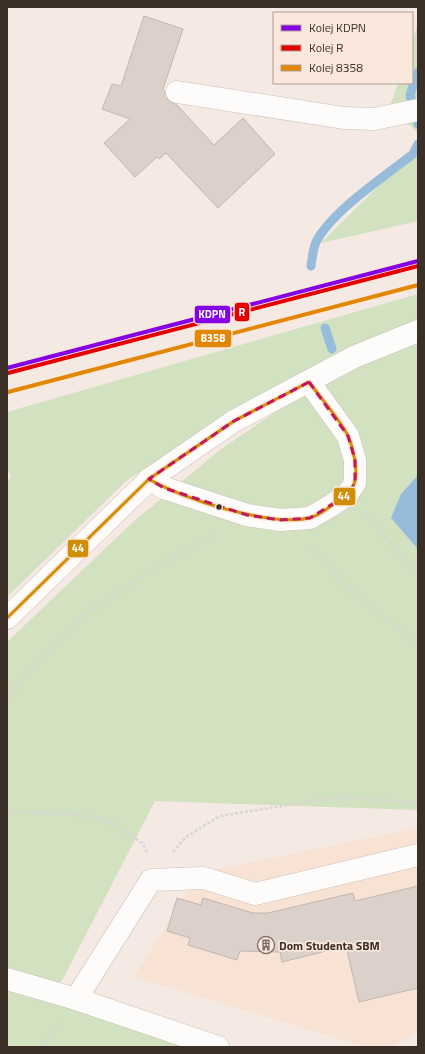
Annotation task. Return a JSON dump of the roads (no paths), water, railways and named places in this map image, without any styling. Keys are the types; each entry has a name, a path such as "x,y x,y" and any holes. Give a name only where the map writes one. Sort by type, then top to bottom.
{"street":[{"path":"176,92 344,118 374,120 411,112"},
{"path":"7,618 149,479 234,421 354,357 418,331"},
{"path":"149,479 164,488 247,515 284,520 310,518 347,495 355,483 355,460 348,436 309,382"},
{"path":"76,999 151,880 204,878 255,894 418,855"},
{"path":"7,979 76,999 218,1047"}],"water":[{"path":"418,475 418,549 391,518 401,494"}],"waterway":[{"path":"418,72 410,95 418,124"},
{"path":"311,266 316,242 334,218 374,183 413,154 418,144"},
{"path":"325,328 332,349"}],"rail line":[{"name":"KDPN","path":"7,368 418,261"},
{"name":"R","path":"8,373 418,266"},
{"name":"8358","path":"8,392 418,285"}],"place":[{"name":"Dom Studenta SBM","path":"266,945"}]}
